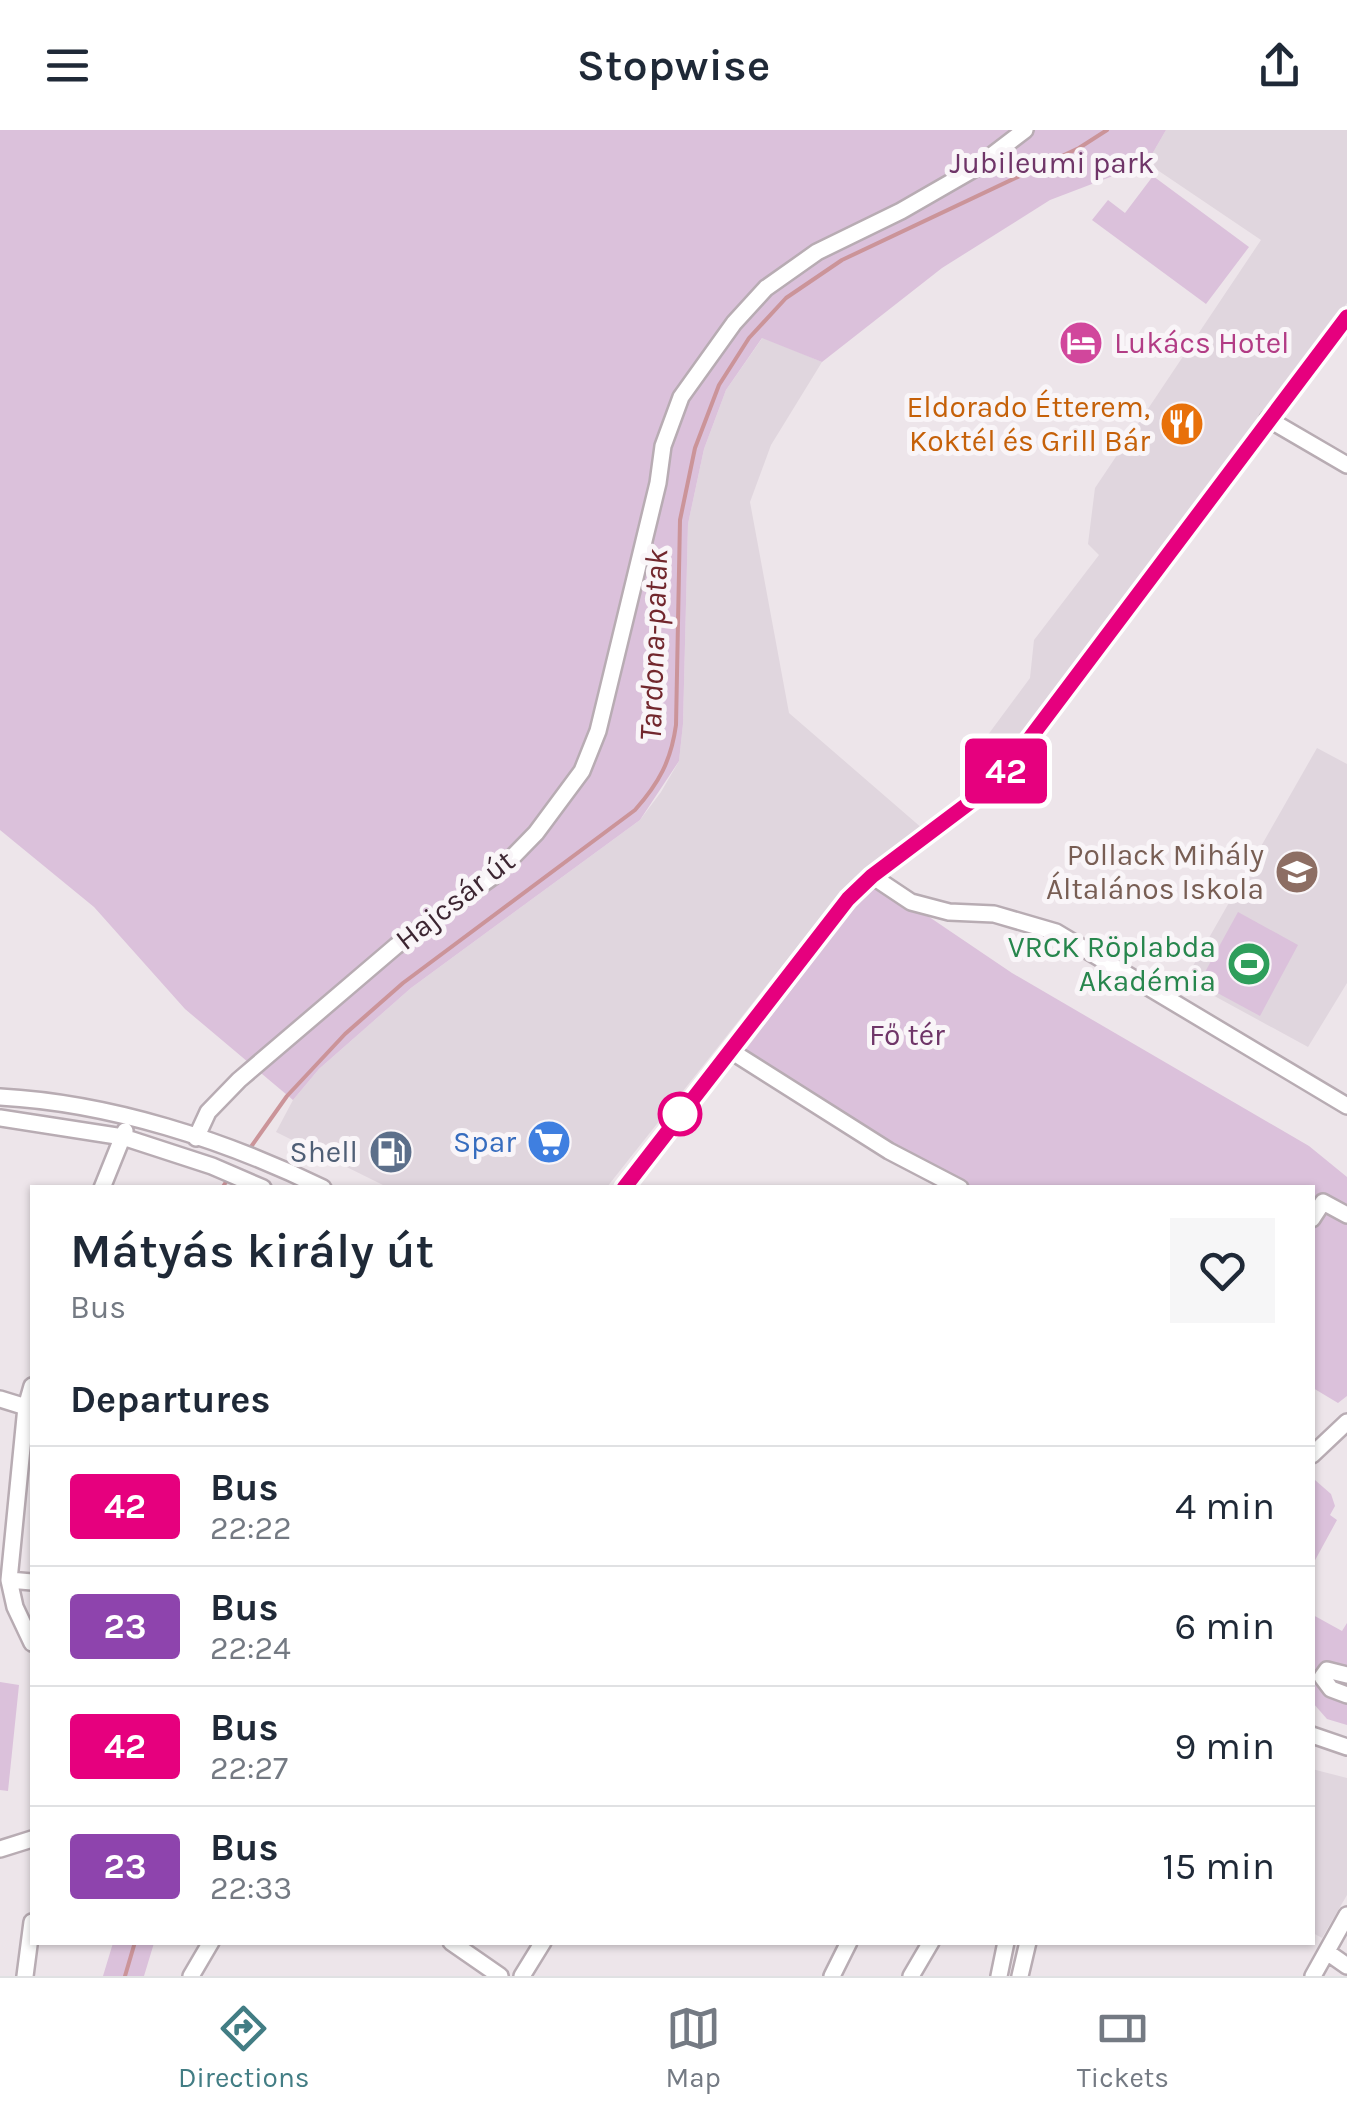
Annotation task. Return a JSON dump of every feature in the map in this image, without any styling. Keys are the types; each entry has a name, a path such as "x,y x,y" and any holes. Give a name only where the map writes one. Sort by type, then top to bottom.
{"street":[{"name":"Hajcsár út","path":"196,1138 208,1112 240,1080 396,946 495,875 536,833 582,771 598,731 664,446 681,397 750,303 816,252 935,192 1010,145 1026,130"},
{"path":"626,1185 827,923 872,876 997,782 1347,316"},
{"path":"1268,420 1347,465"},
{"path":"872,876 911,902 949,912 994,914 1056,932 1347,1106"},
{"path":"730,1051 889,1151 954,1185"},
{"path":"0,1096 129,1118 224,1146 316,1185"},
{"path":"0,1118 124,1137 256,1185"},
{"path":"103,1185 129,1118"},
{"path":"1315,1215 1323,1202 1347,1216"},
{"path":"30,1393 7,1588 30,1639"},
{"path":"0,1399 26,1407"},
{"path":"1315,1452 1347,1422"},
{"path":"1347,1676 1327,1670 1322,1677 1331,1690 1347,1695"},
{"path":"1315,1736 1347,1747"},
{"path":"0,1849 30,1840"},
{"path":"1313,1976 1347,1915"},
{"path":"25,1976 30,1937"},
{"path":"190,1976 209,1945"},
{"path":"454,1945 500,1976"},
{"path":"522,1976 541,1945"},
{"path":"832,1976 848,1945"},
{"path":"911,1976 929,1945"},
{"path":"999,1976 1005,1945"},
{"path":"1020,1976 1027,1945"},
{"path":"1327,1952 1347,1966"}],"shaded area":[{"path":"1166,130 1347,130 1347,303 991,779 973,755 1030,678 1034,640 1099,555 1088,544 1095,488 1261,240 1147,163"},
{"path":"763,337 822,362 771,445 750,502 789,713 923,829 839,894 609,1185 383,1185 276,1132 293,1100 319,1069 411,988 640,820 661,792 679,761 683,724 688,524 704,449 726,390"},
{"name":"Pollack Mihály Általános Iskola","path":"1317,748 1347,764 1347,983 1308,1047 1185,980"},
{"path":"1315,1770 1347,1778 1347,1895 1322,1938 1315,1934"}],"green space":[{"name":"Jubileumi park","path":"0,130 1166,130 1147,163 1050,200 942,268 822,362 762,338 726,390 704,449 688,524 679,761 640,820 411,988 319,1069 293,1100 185,1009 94,907 0,830"},
{"path":"1153,176 1249,247 1206,304 1092,220 1108,200 1125,213"},
{"name":"Fő tér","path":"879,883 1012,973 1309,1146 1347,1177 1347,1396 1338,1403 1315,1389 1315,1185 957,1185 740,1057 848,915"},
{"name":"VRCK Röplabda Akadémia","path":"1238,912 1298,945 1260,1016 1199,983"},
{"path":"1315,1480 1331,1494 1335,1506 1330,1515 1337,1520 1315,1560"},
{"path":"1315,1616 1342,1631 1347,1623 1347,1725 1327,1719 1315,1705"},
{"path":"0,1682 19,1685 8,1791 0,1790"},
{"path":"112,1945 153,1945 144,1976 103,1976"}],"waterway":[{"name":"Tardona-patak","path":"248,1151 287,1096 345,1034 403,983 635,810 657,781 671,750 676,725 680,520 695,448 719,385 749,338 786,298 842,260 1079,148 1107,130"},
{"name":"Tardona-patak","path":"224,1185 228,1179"},
{"name":"Tardona-patak","path":"125,1976 134,1945"}],"bus line":[{"name":"42","path":"626,1185 848,899 872,876 997,782 1347,317"}],"place":[{"name":"Lukács Hotel","path":"1081,343"},
{"name":"Eldorado Étterem, Koktél és Grill Bár","path":"1182,424"},
{"name":"Pollack Mihály Általános Iskola","path":"1297,872"},
{"name":"VRCK Röplabda Akadémia","path":"1249,964"},
{"name":"Spar","path":"549,1142"},
{"name":"Shell","path":"391,1152"}]}
